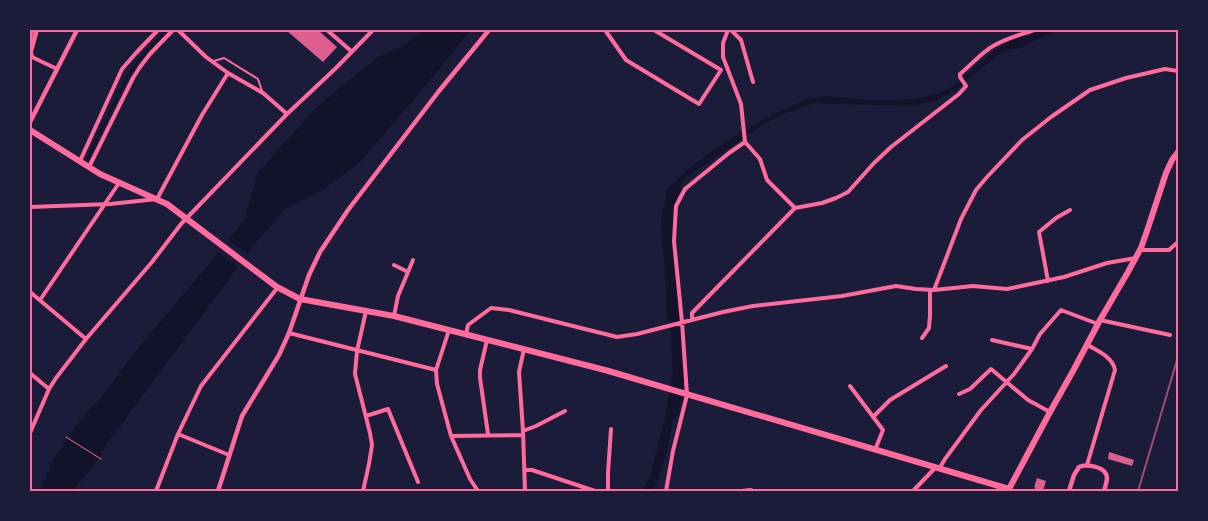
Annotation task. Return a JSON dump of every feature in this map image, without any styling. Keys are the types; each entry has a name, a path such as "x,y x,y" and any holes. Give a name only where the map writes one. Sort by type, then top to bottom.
{"highway":[{"path":"30,130 89,167 119,183 167,204 278,287 300,299 394,316 605,370 1009,490 1099,322 1136,258 1166,174 1178,152"}],"street":[{"path":"37,30 31,52 32,57 57,69"},
{"path":"30,122 76,30"},
{"path":"80,161 122,69 158,30"},
{"path":"89,167 133,78 140,67 173,30"},
{"path":"178,30 212,62 263,94 287,114"},
{"path":"327,30 351,51"},
{"path":"30,434 48,389 86,339 187,219 287,114 336,68 372,30"},
{"path":"218,491 242,416 279,356 312,266 348,210 439,90 489,30"},
{"path":"605,30 626,60 699,104 721,70 654,30"},
{"path":"753,82 741,40 729,30 723,43 723,57 741,104 745,142 760,159 767,180 795,208"},
{"path":"692,320 692,313 795,208 822,203 848,192 886,152 959,94 966,86 960,74 992,46 1010,37 1034,30"},
{"path":"922,338 929,328 932,290 961,219 976,190 1022,140 1090,90 1126,78 1165,69 1178,70"},
{"path":"30,208 157,199 202,115 228,73"},
{"path":"666,491 684,394 674,241 676,206 685,189 745,142"},
{"path":"40,300 119,183"},
{"path":"1048,281 1039,232 1056,218 1070,210"},
{"path":"1139,250 1169,250 1178,242"},
{"path":"466,334 468,325 490,308 509,310 617,337 637,334 680,322 753,306 842,296 896,286 932,290 973,286 1007,289 1064,277 1107,263 1136,258"},
{"path":"394,316 398,296 412,262 417,266"},
{"path":"394,265 408,272"},
{"path":"156,491 178,434 201,386 278,287"},
{"path":"30,292 86,339"},
{"path":"913,491 945,459 981,410 1008,382 1032,349 1040,334 1061,310 1099,322 1170,335"},
{"path":"364,491 372,445 355,374 357,351 366,311"},
{"path":"449,330 436,370 437,384 451,436 470,479 478,491"},
{"path":"289,333 436,370"},
{"path":"487,340 480,378 488,434"},
{"path":"992,340 1032,349"},
{"path":"1087,465 1115,370 1114,364 1110,359 1088,344"},
{"path":"524,349 519,372 525,491"},
{"path":"873,417 890,400 946,366"},
{"path":"959,394 970,389 990,369 1028,400 1050,412"},
{"path":"30,373 48,389"},
{"path":"850,386 883,430 875,450"},
{"path":"366,416 388,409 418,482"},
{"path":"451,436 523,433 564,411"},
{"path":"608,491 611,429"},
{"path":"178,434 229,455"},
{"path":"1069,491 1076,470 1079,466 1087,465 1100,469 1106,474 1104,491"},
{"path":"524,470 532,470 595,491"},
{"path":"742,491 753,491"}],"lane":[{"path":"212,62 224,58 258,79 263,94"}],"path":[{"path":"66,437 101,459"}],"shaded area":[{"path":"425,30 470,30 360,162 324,189 286,208 254,245 107,444 91,469 72,491 40,491 53,460 80,421 244,220 258,173 316,108 377,58 404,45"},
{"path":"1047,30 1058,30 1046,36 1032,39 998,55 957,89 940,99 916,106 814,103 781,115 750,133 683,181 667,211 666,220 676,337 676,389 673,415 669,441 653,491 642,491 650,476 664,422 673,374 661,227 664,204 674,184 684,173 720,146 764,119 804,101 819,97 895,100 920,98 937,94 943,92 967,75 997,49"}],"pier":[{"path":"226,238 250,256 240,268 217,251"}],"building":[{"path":"30,30 35,30 31,47 30,47"},
{"path":"286,30 318,30 337,47 323,62"},
{"path":"1109,452 1134,460 1132,466 1108,459"},
{"path":"1037,478 1046,481 1043,491 1034,487"}],"waterway":[{"path":"88,158 126,79 137,62 167,30"},
{"path":"1015,43 1044,30"},
{"path":"673,412 679,376 678,331 672,311 670,210 672,193 675,189"}],"railway":[{"path":"1138,491 1178,357"}]}
